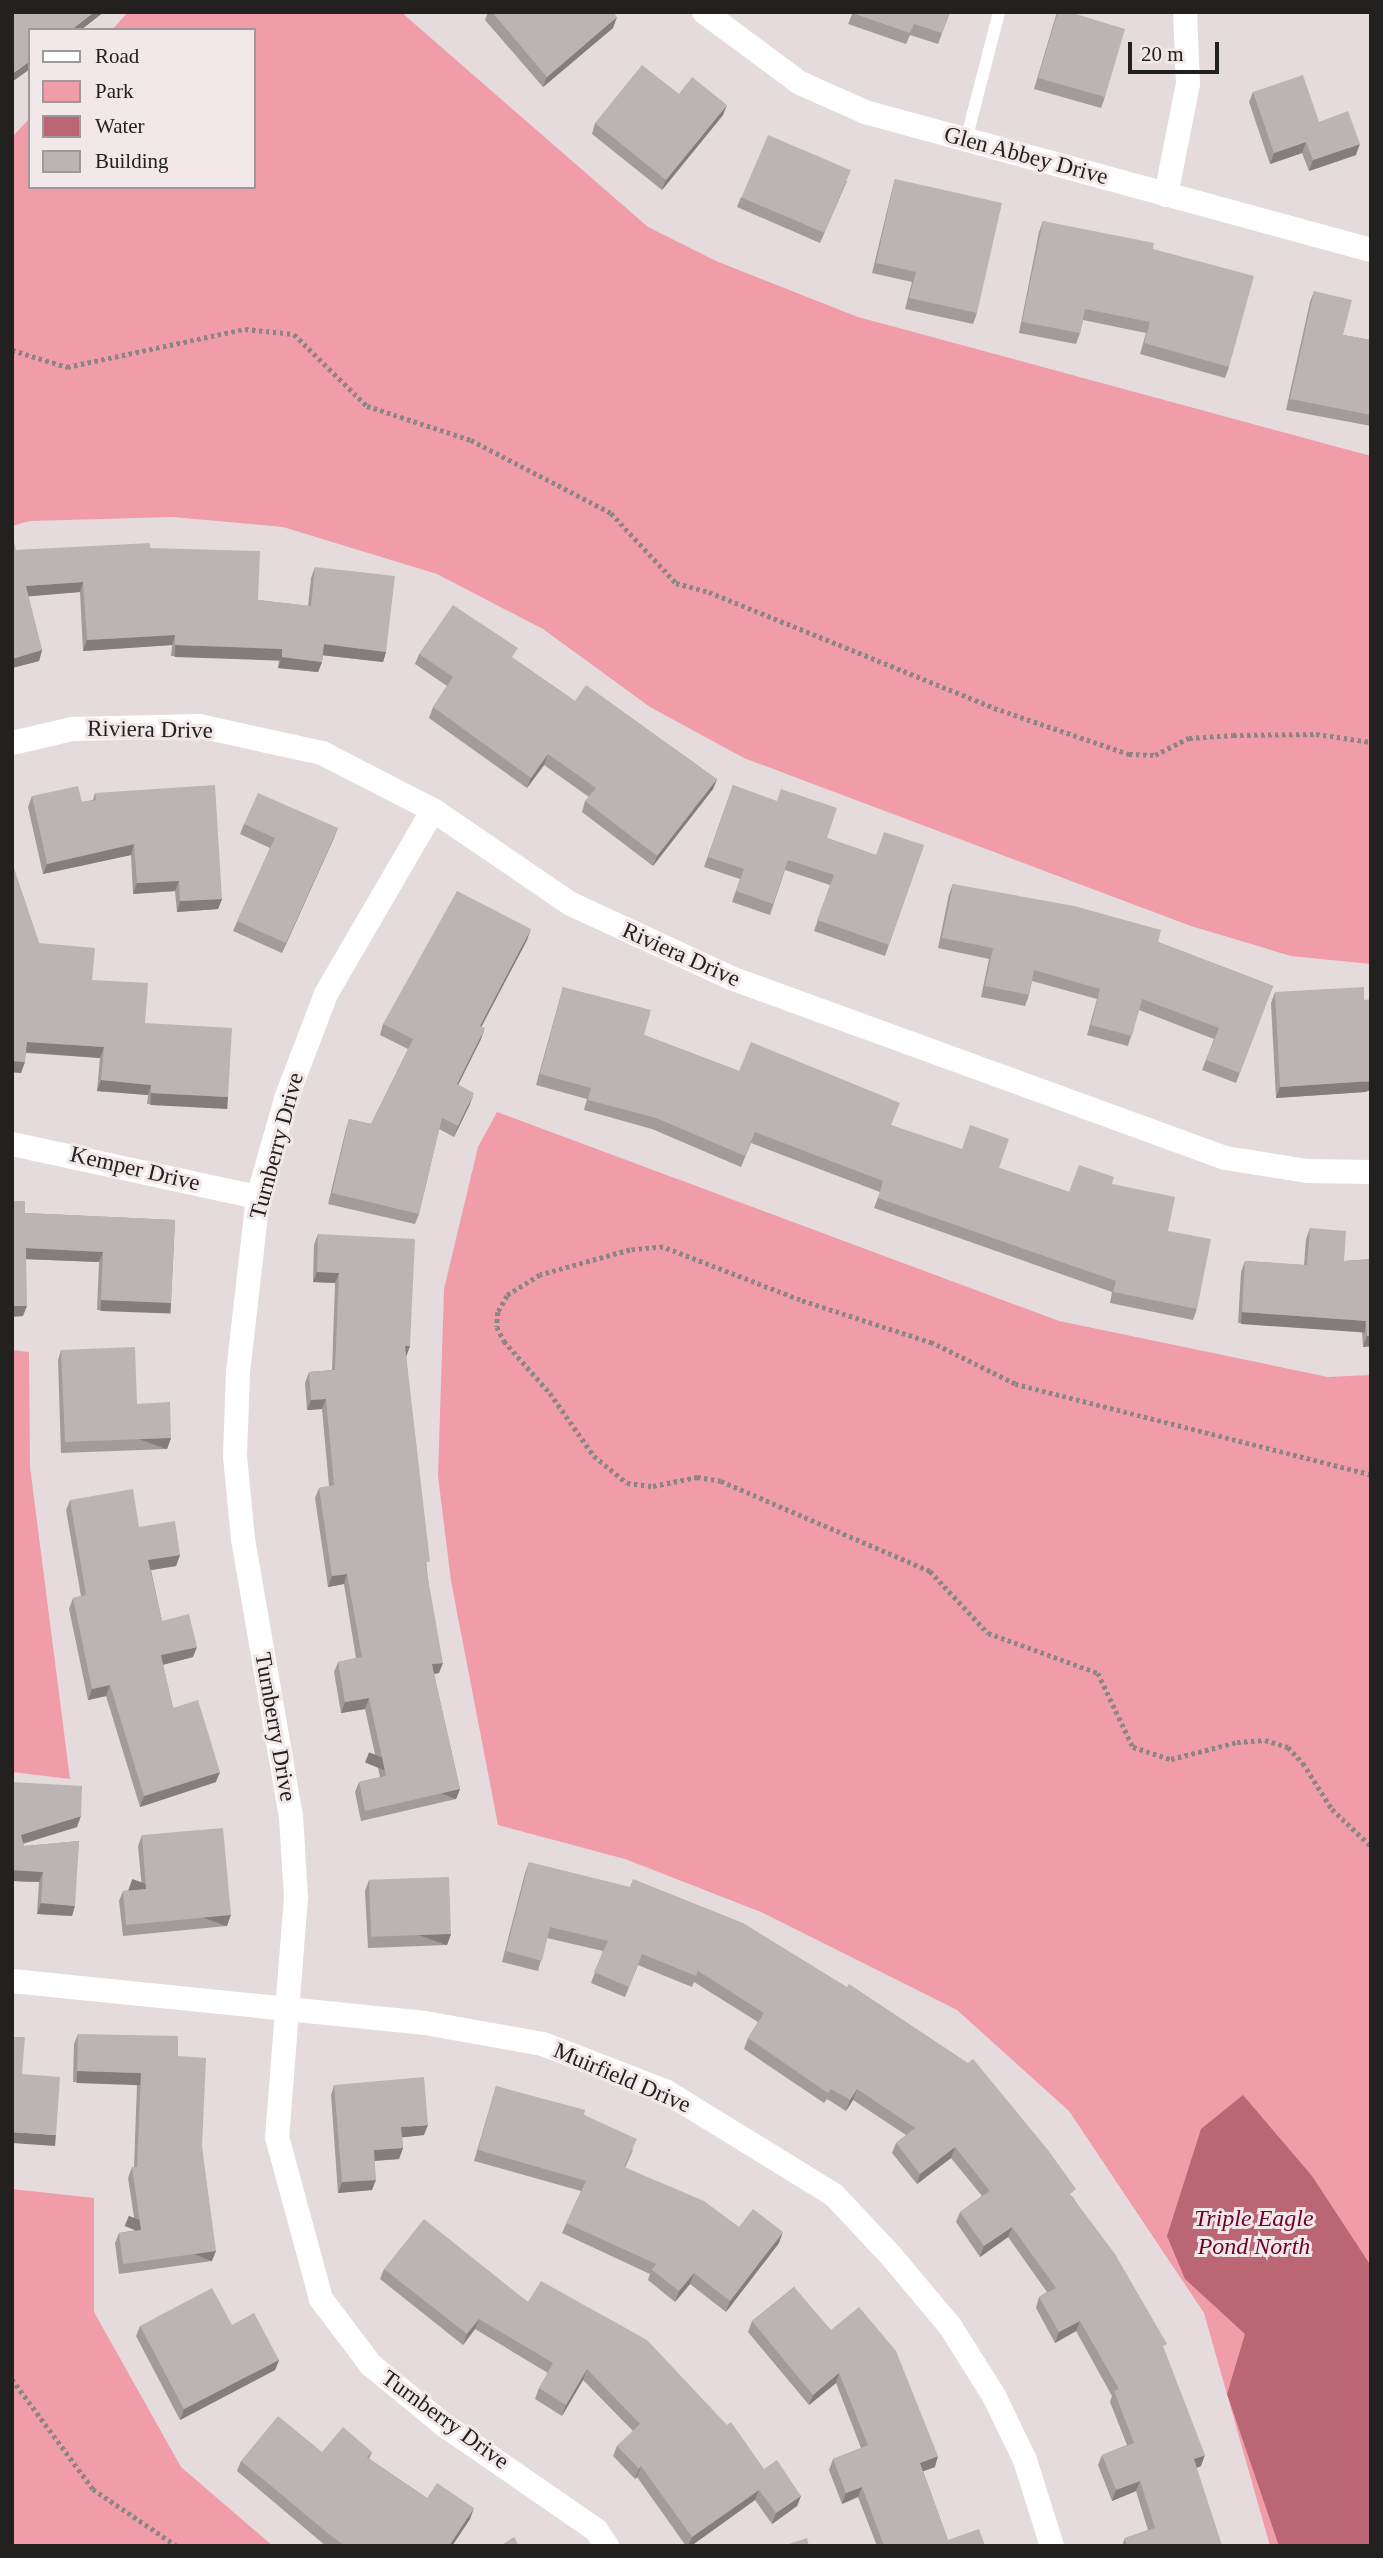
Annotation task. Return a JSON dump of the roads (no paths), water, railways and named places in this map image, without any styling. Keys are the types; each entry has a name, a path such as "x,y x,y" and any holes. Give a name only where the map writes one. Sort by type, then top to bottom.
{"street":[{"name":"Glen Abbey Drive","path":"704,12 800,83 865,112 1371,250"},
{"path":"1166,195 1188,84 1185,12"},
{"name":"Riviera Drive","path":"12,743 72,729 199,726 322,753 433,810 571,904 731,978 1225,1157 1307,1171 1371,1172"},
{"name":"Turnberry Drive","path":"433,810 326,995 286,1099 258,1197 237,1373 235,1456 243,1539 290,1816 296,1897 277,2137 297,2225 321,2299 371,2365 444,2425 596,2530 607,2546"},
{"name":"Kemper Drive","path":"12,1144 258,1197"},
{"name":"Muirfield Drive","path":"12,1981 425,2023 543,2044 664,2091 834,2195 950,2326 987,2385 1025,2460 1052,2546"}],"lane":[{"path":"966,140 999,12"}],"water":[{"name":"Triple Eagle Pond North","path":"1243,2095 1312,2176 1371,2266 1371,2546 1279,2546 1227,2394 1245,2334 1185,2279 1167,2236 1201,2129"}]}
